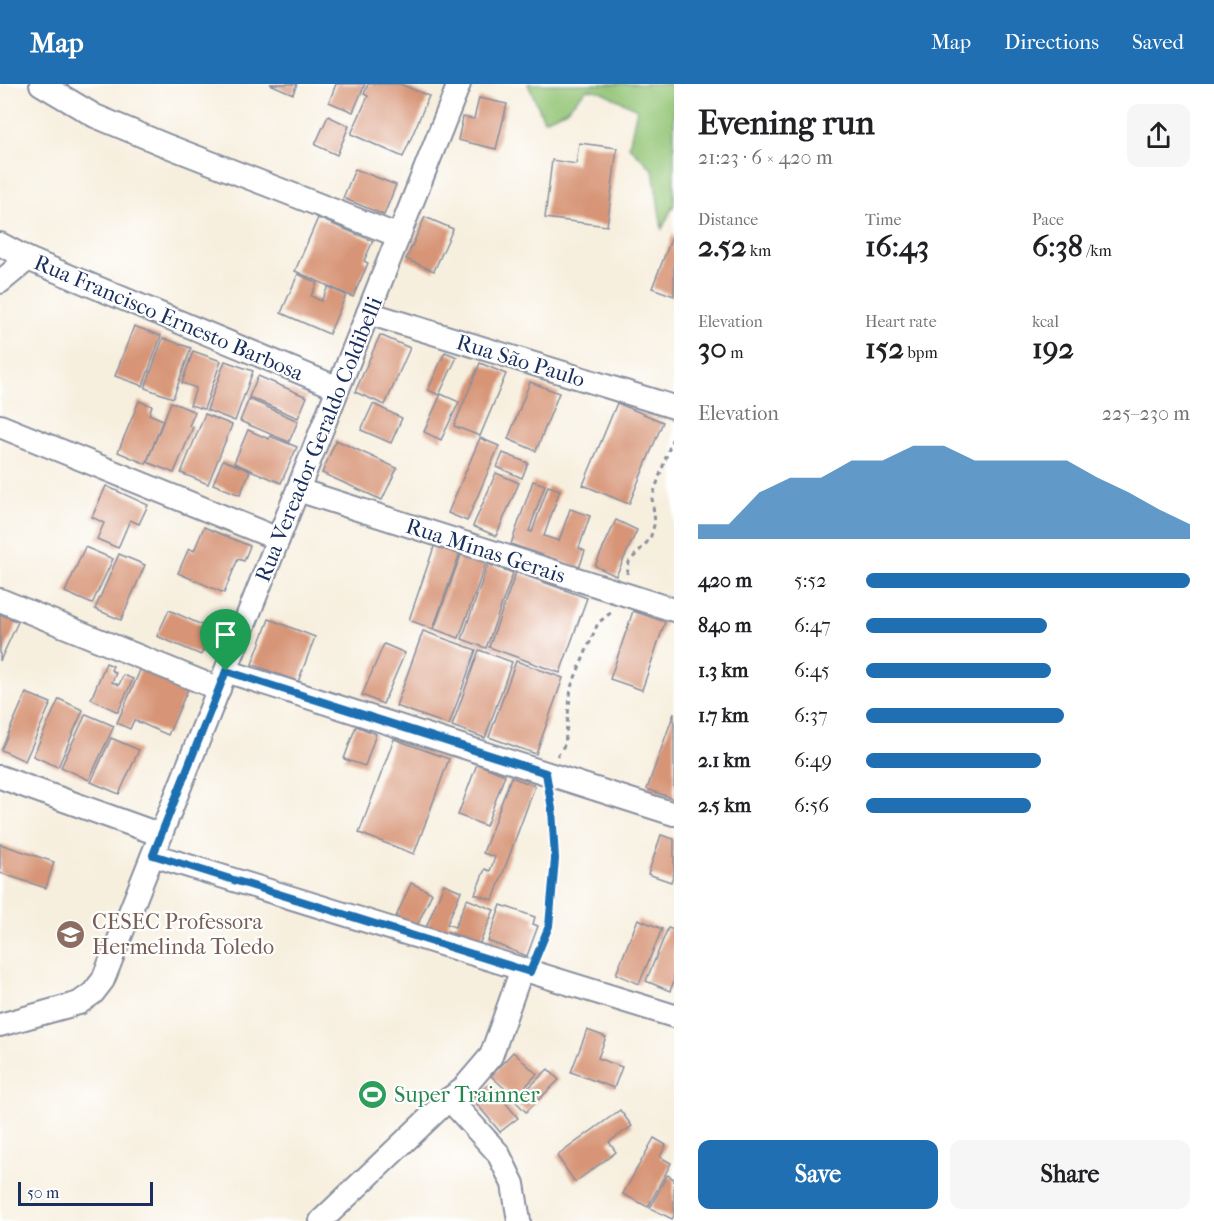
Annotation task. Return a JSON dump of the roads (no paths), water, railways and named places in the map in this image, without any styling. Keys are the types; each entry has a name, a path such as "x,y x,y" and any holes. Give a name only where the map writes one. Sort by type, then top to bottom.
{"street":[{"path":"41,84 95,116 165,146 399,236"},
{"name":"Rua Vereador Geraldo Coldibelli","path":"2,1029 79,1003 93,993 103,980 399,236 453,86"},
{"name":"Rua Francisco Ernesto Barbosa","path":"0,244 28,259 338,388"},
{"path":"0,282 28,259"},
{"name":"Rua São Paulo","path":"368,313 674,407"},
{"path":"0,426 278,539"},
{"name":"Rua Minas Gerais","path":"298,490 674,610"},
{"path":"0,600 222,680 546,773 674,814"},
{"path":"0,777 157,845 526,971 674,1016"},
{"path":"321,1221 449,1099 462,1090 491,1056 526,971"},
{"path":"449,1099 498,1153 513,1184 519,1221"}],"place":[{"name":"CESEC Professora Hermelinda Toledo","path":"71,934"},
{"name":"Super Trainner","path":"373,1094"}]}
